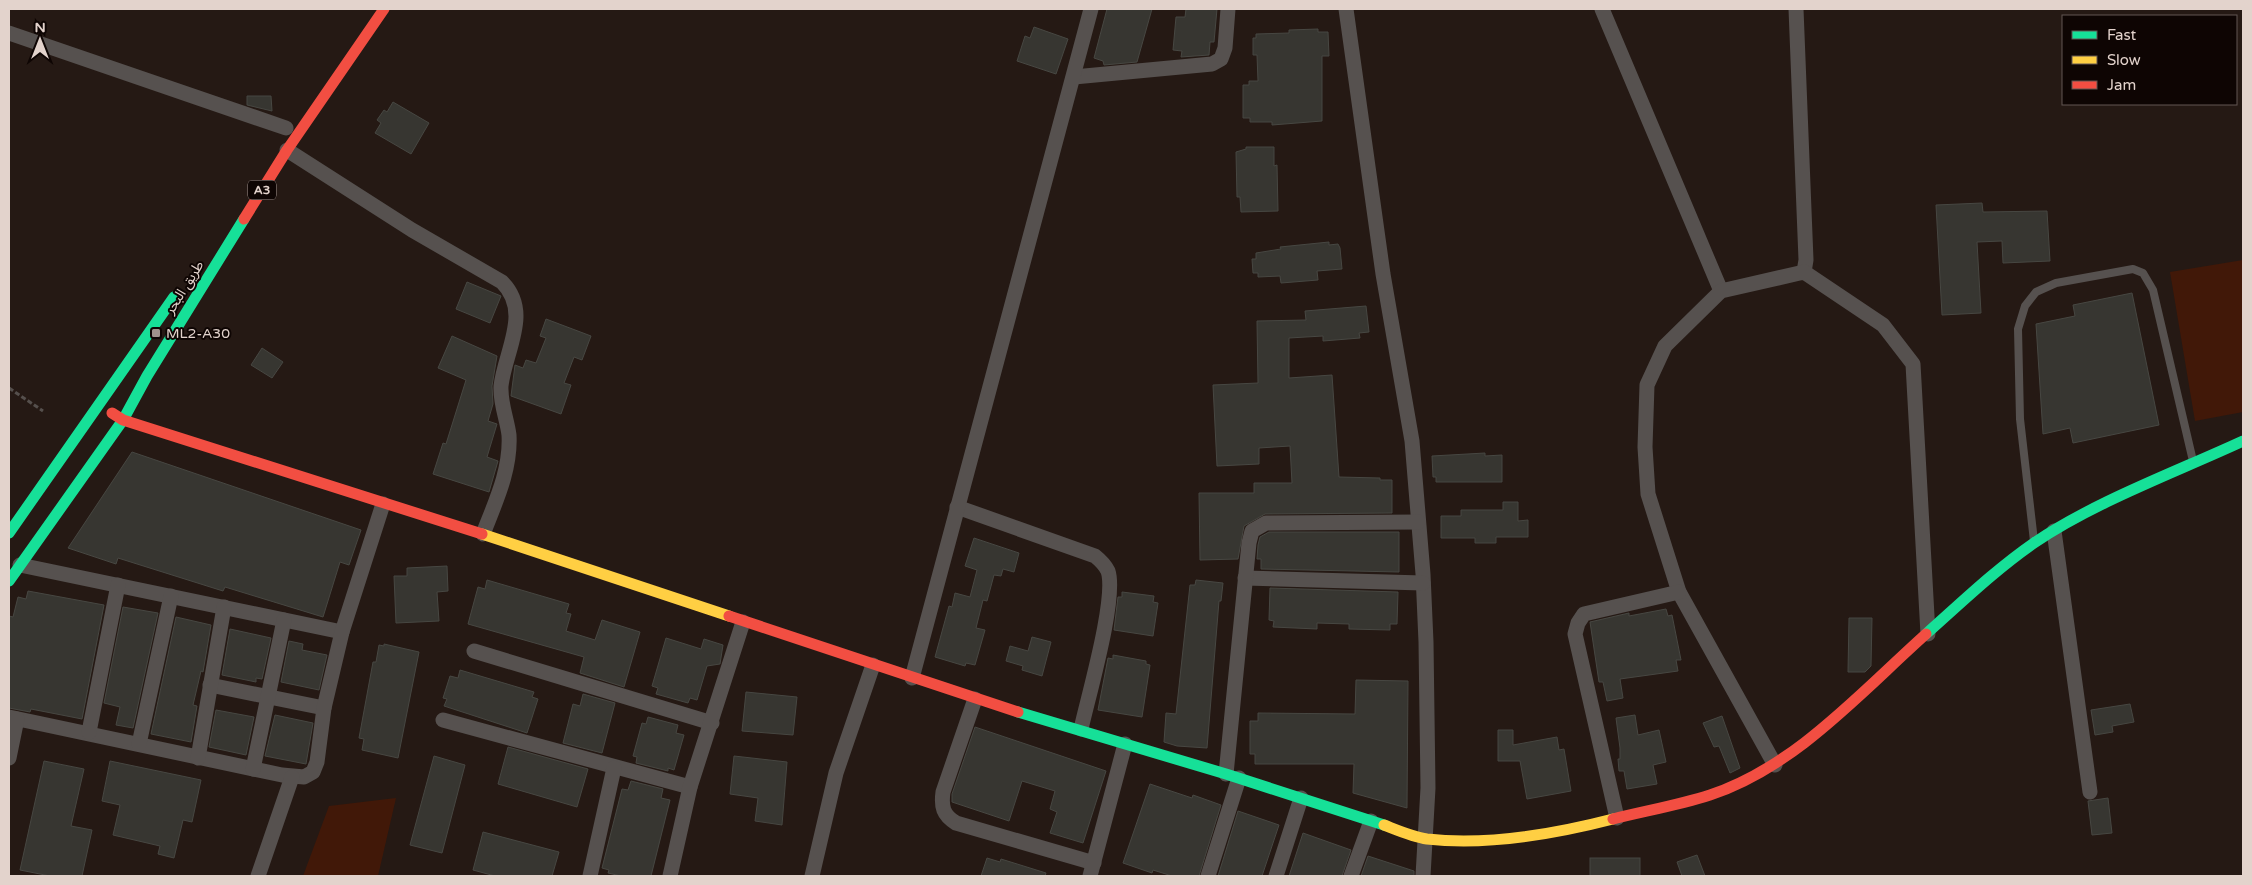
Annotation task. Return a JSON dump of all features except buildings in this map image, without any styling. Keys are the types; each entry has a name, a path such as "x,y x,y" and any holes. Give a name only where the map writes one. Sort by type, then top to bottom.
{"main road":[{"name":"طريق البحر","path":"9,581 122,420 147,376 287,150 384,9"},
{"name":"طريق البحر","path":"9,533 99,405 130,366 184,283"},
{"path":"99,405 122,420 383,504 483,534 975,699 1081,729 1426,839 1475,840 1531,835 1617,818 1710,795 1775,765 1794,752 1984,582 2034,543 2083,514 2243,441"}],"street":[{"path":"912,678 1092,9"},
{"path":"1074,77 1212,64 1221,58 1225,48 1228,9"},
{"path":"1346,9 1383,274 1412,441 1423,583 1428,750 1426,839 1423,876"},
{"path":"1602,9 1721,291"},
{"path":"1796,9 1806,260 1804,272"},
{"path":"9,34 286,128"},
{"path":"287,150 412,230 502,282 510,290 516,310 516,324 501,390 508,427 509,452 502,483 483,534"},
{"path":"1775,765 1679,592 1648,494 1645,447 1647,385 1665,346 1721,291 1804,272 1883,325 1913,364 1928,634"},
{"path":"9,758 13,718 89,732 198,758 292,777 304,777 313,772 317,762 324,708 342,632 383,504"},
{"path":"957,507 1095,556 1108,570 1110,584 1104,627 1081,729"},
{"path":"1208,876 1232,776 1245,578 1252,531 1266,523 1418,522"},
{"path":"2054,531 2090,792"},
{"path":"20,565 342,632"},
{"path":"1245,578 1423,583"},
{"path":"89,732 118,585"},
{"path":"1617,818 1575,634 1578,623 1584,614 1679,592"},
{"path":"139,744 171,596"},
{"path":"198,758 224,607"},
{"path":"253,769 284,620"},
{"path":"670,876 690,787 743,622"},
{"path":"474,651 712,723"},
{"path":"812,876 836,773 873,665"},
{"path":"210,685 324,708"},
{"path":"975,699 943,792 942,802 947,818 956,823 1092,870 1125,744"},
{"path":"444,720 614,768 690,787"},
{"path":"590,876 614,768"},
{"path":"258,876 292,777"},
{"path":"1276,876 1300,798"},
{"path":"1351,876 1372,821"}],"lane":[{"path":"2034,543 2020,420 2018,329 2025,306 2036,292 2056,283 2112,272 2133,269 2144,273 2153,290 2194,463"}],"path":[{"path":"9,388 44,411"}],"shaded area":[{"path":"2243,260 2243,412 2195,421 2170,272"},
{"path":"396,798 378,876 303,876 329,806"}],"traffic: fast":[{"path":"9,581 123,420 147,376 244,219"},
{"path":"9,533 174,297"},
{"path":"1926,634 2006,564 2057,528 2136,488 2243,441"},
{"path":"1018,712 1226,774 1384,825"}],"traffic: slow":[{"path":"482,534 729,616"},
{"path":"1384,825 1427,839 1474,841 1545,834 1613,819"}],"traffic: jam":[{"path":"244,219 287,150 384,9"},
{"path":"112,413 123,420 482,534"},
{"path":"729,616 1018,712"},
{"path":"1613,819 1710,795 1741,782 1770,766 1825,726 1926,634"}],"place":[{"name":"ML2-A30","path":"156,333"}]}
